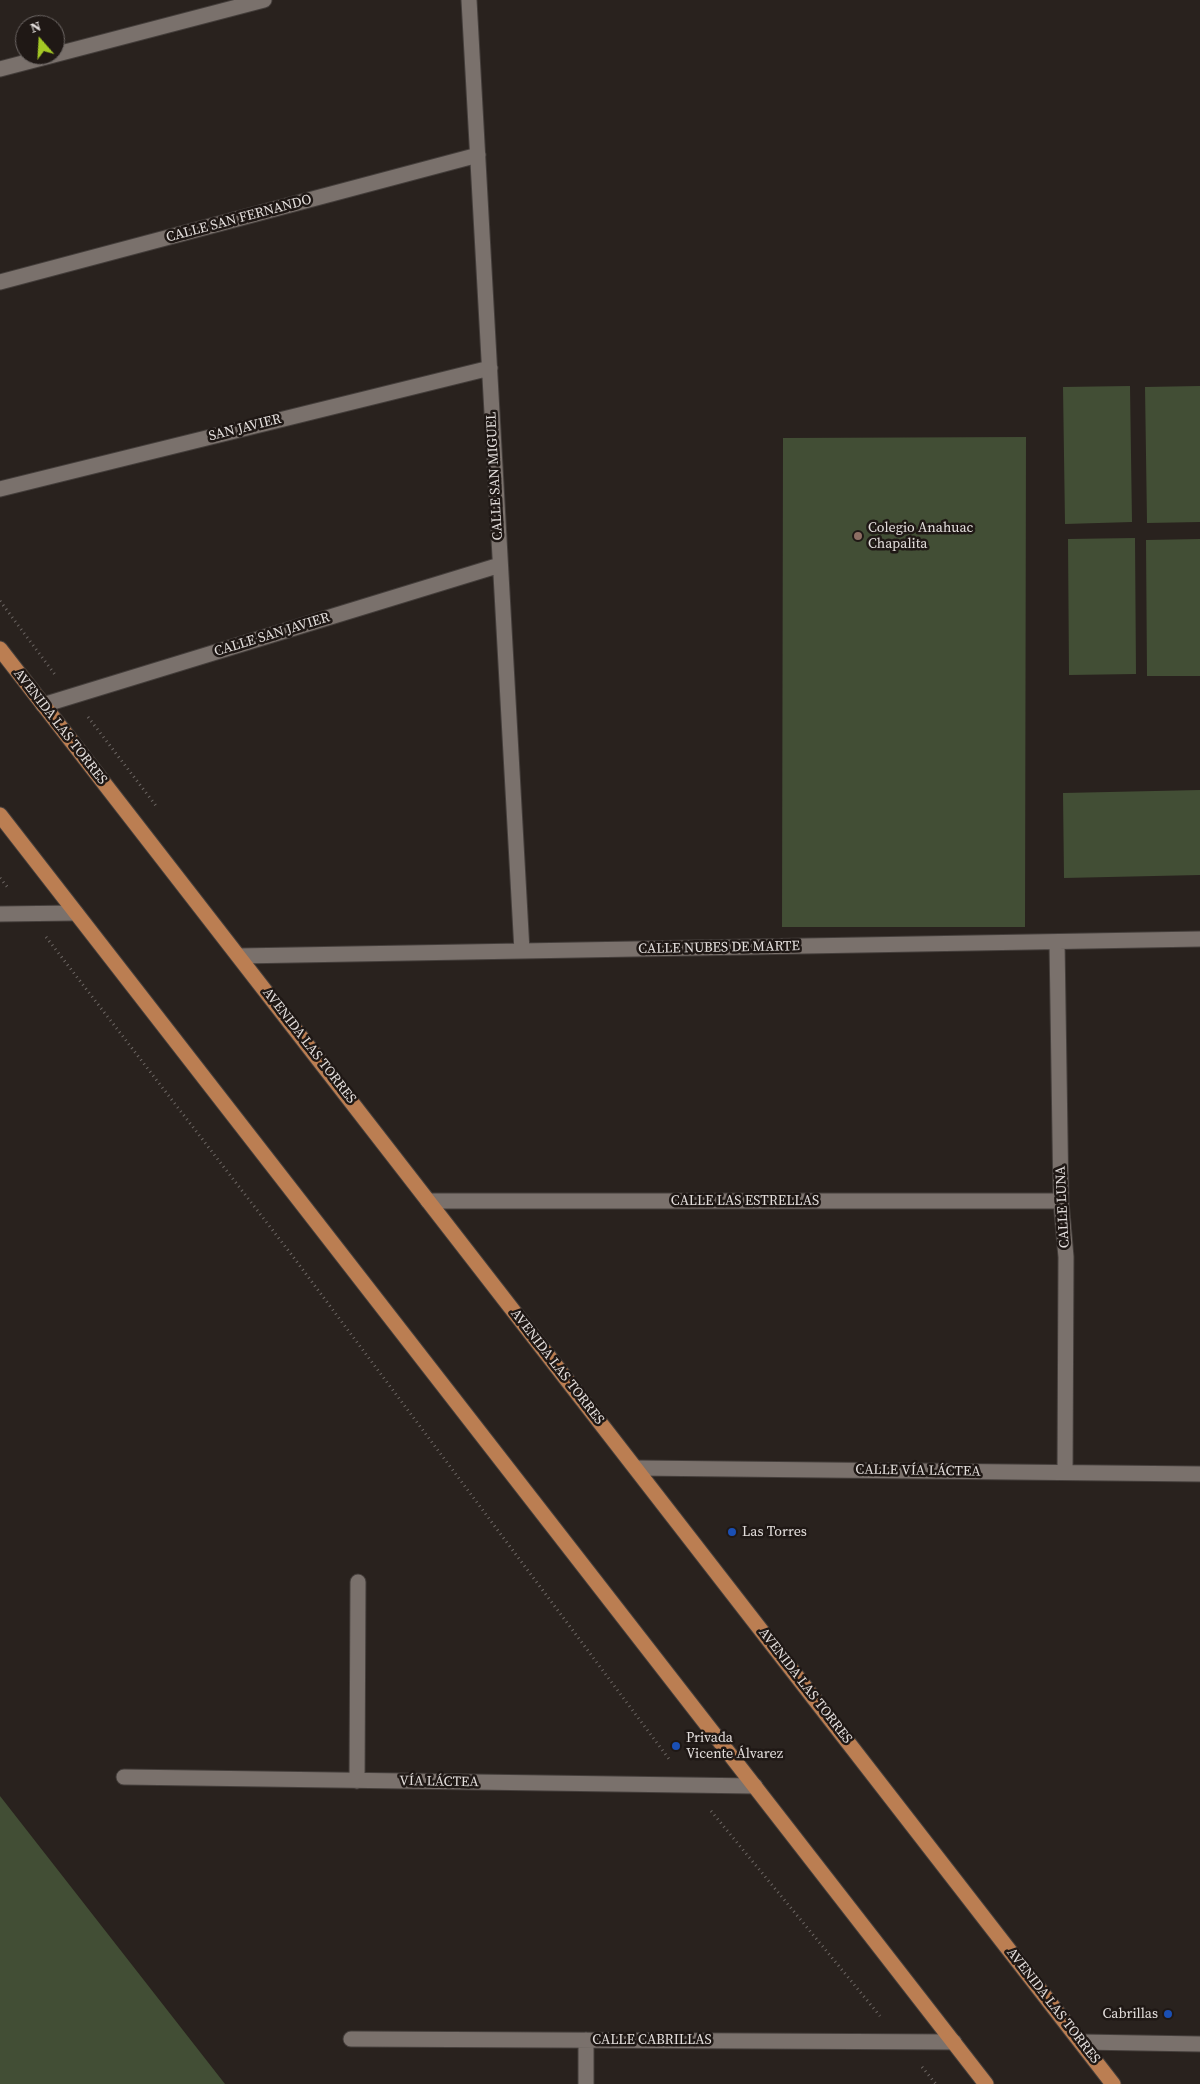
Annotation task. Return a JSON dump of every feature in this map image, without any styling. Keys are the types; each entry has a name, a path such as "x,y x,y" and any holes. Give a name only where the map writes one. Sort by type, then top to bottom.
{"main road":[{"name":"AVENIDA LAS TORRES","path":"0,649 1113,2084"},
{"path":"0,815 986,2084"}],"street":[{"path":"0,69 264,0"},
{"name":"CALLE SAN MIGUEL","path":"470,0 522,951"},
{"name":"CALLE SAN FERNANDO","path":"0,282 478,155"},
{"name":"SAN JAVIER","path":"0,489 490,368"},
{"name":"CALLE SAN JAVIER","path":"43,705 500,565"},
{"path":"0,914 76,913"},
{"name":"CALLE NUBES DE MARTE","path":"238,956 1200,939"},
{"name":"CALLE LUNA","path":"1057,942 1061,1201 1066,1257 1065,1472"},
{"name":"CALLE LAS ESTRELLAS","path":"428,1201 1061,1201"},
{"name":"CALLE VÍA LÁCTEA","path":"636,1468 1200,1474"},
{"path":"358,1582 358,1781"},
{"name":"VÍA LÁCTEA","path":"124,1777 755,1786"},
{"name":"CALLE CABRILLAS","path":"351,2039 954,2042"},
{"path":"586,2040 586,2084"},
{"path":"1081,2042 1200,2044"}],"path":[{"path":"0,878 291,1254 690,1785 936,2084"}],"green space":[{"path":"1130,386 1132,522 1065,524 1063,387"},
{"path":"1200,386 1200,522 1147,523 1145,387"},
{"path":"1026,437 1025,927 782,927 783,438"},
{"path":"1135,538 1136,674 1069,675 1068,539"},
{"path":"1200,539 1200,676 1147,676 1146,540"},
{"path":"1200,790 1200,875 1064,878 1063,793"},
{"path":"0,1796 225,2084 0,2084"}],"place":[{"name":"Colegio Anahuac Chapalita","path":"858,536"},
{"name":"Las Torres","path":"732,1532"},
{"name":"Privada Vicente Álvarez","path":"676,1746"},
{"name":"Cabrillas","path":"1168,2014"}]}
